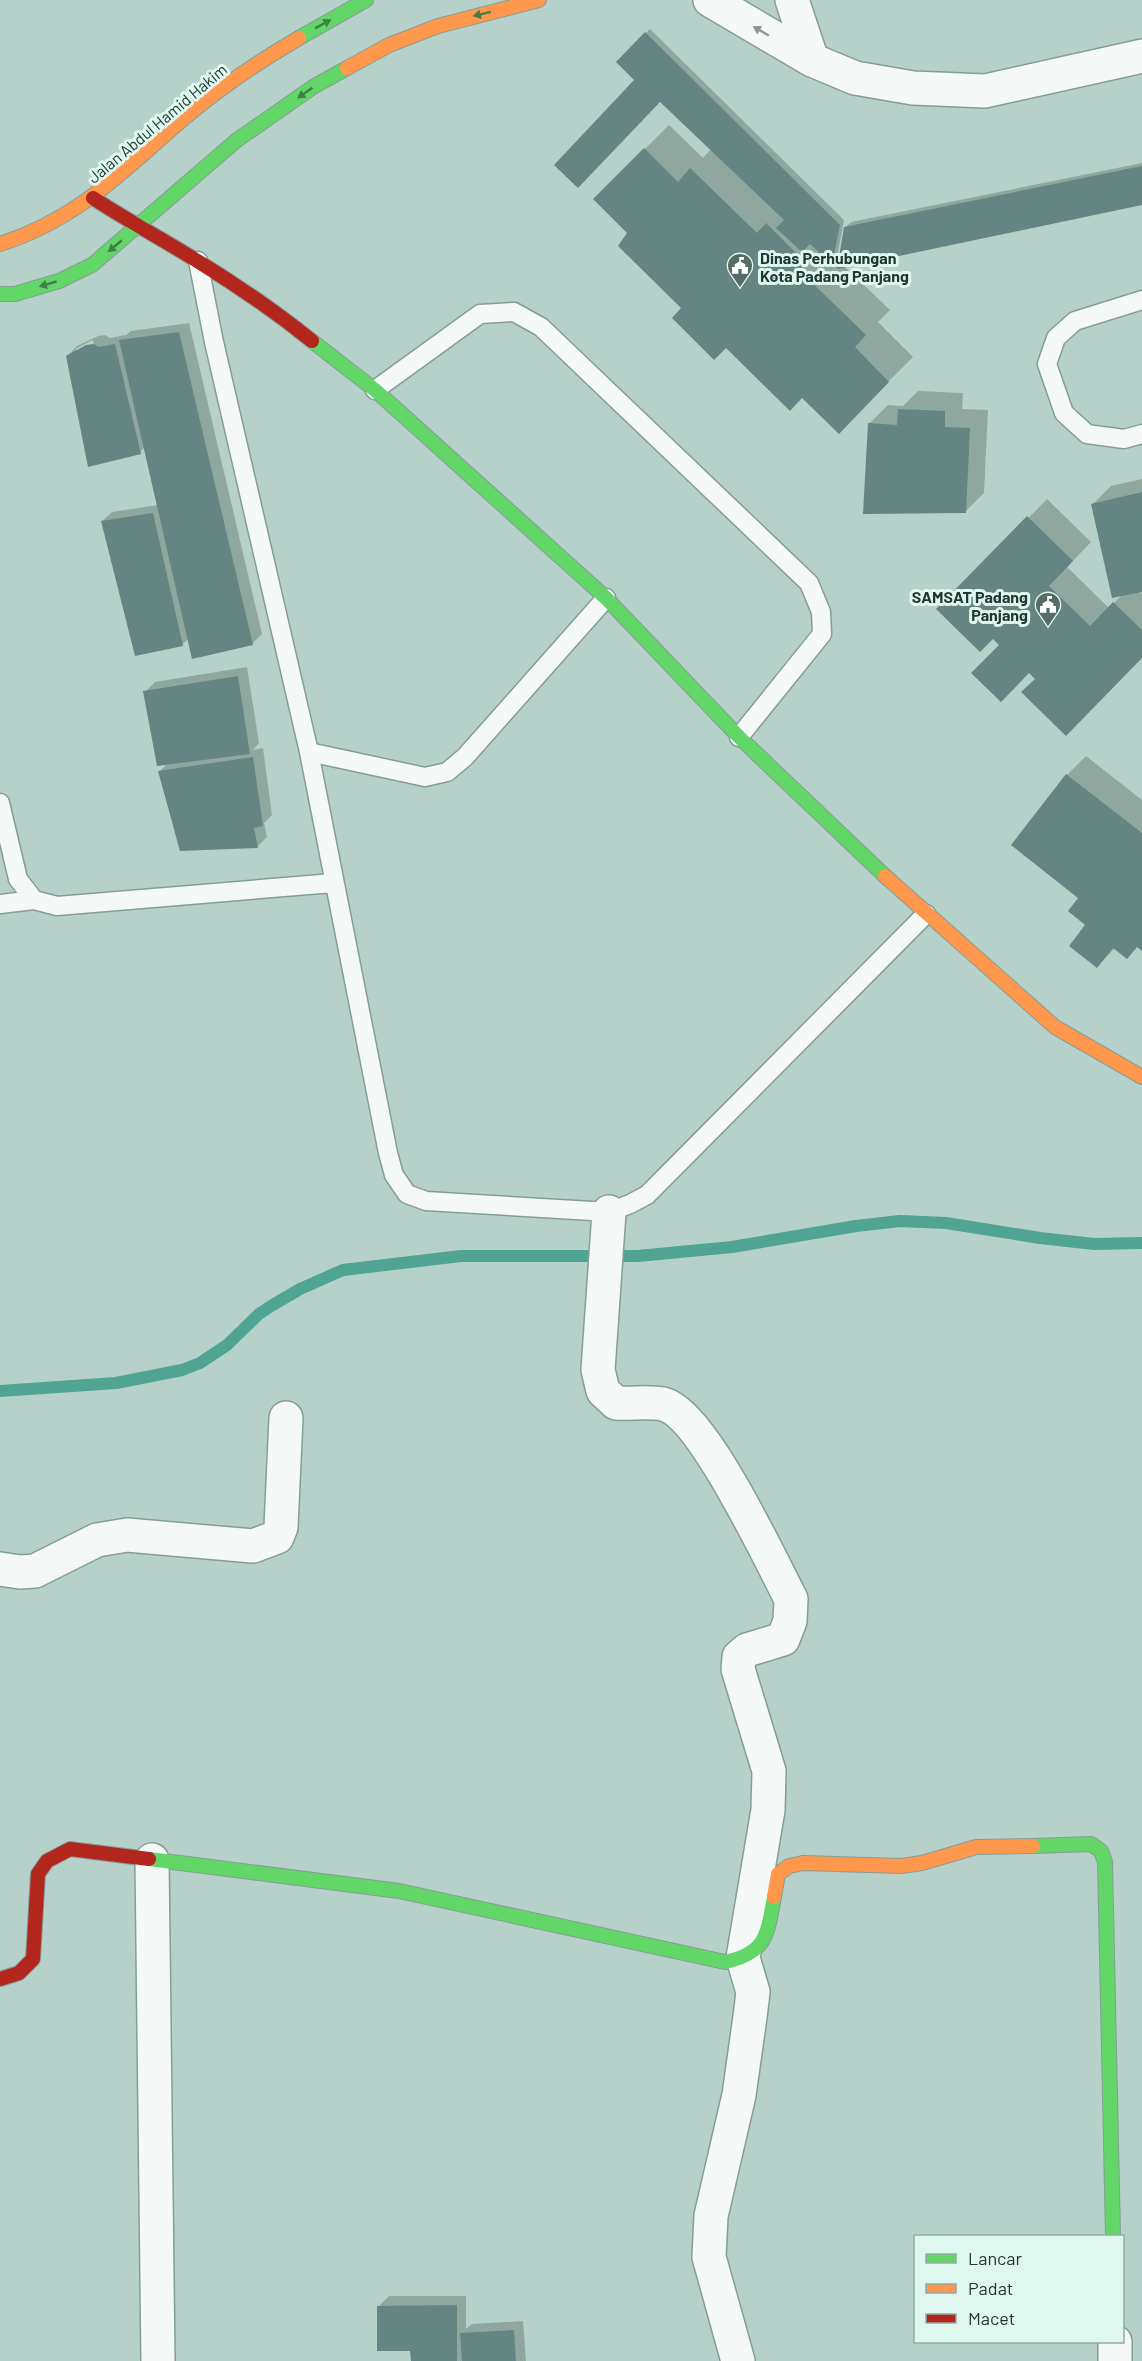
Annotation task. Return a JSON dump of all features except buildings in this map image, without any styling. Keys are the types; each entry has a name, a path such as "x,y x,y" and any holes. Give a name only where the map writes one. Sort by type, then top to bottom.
{"main road":[{"name":"Jalan Abdul Hamid Hakim","path":"0,244 16,241 93,198 208,99 286,44 366,0"},
{"path":"0,294 15,294 59,281 92,265 237,140 313,87 389,45 438,26 539,0"},
{"path":"93,198 137,227 198,261 277,313 375,390 606,598 739,737 926,914 1055,1027 1142,1077"},
{"path":"0,1979 17,1976 27,1969 33,1959 38,1874 43,1862 70,1849 399,1891 725,1962 742,1958 766,1938 778,1874 789,1866 803,1863 900,1866 917,1864 976,1847 1091,1844 1101,1851 1105,1862 1113,2235"}],"street":[{"path":"710,0 812,60 855,78 913,87 985,90 1142,56"},
{"path":"792,0 812,60"},
{"path":"609,1212 598,1370 603,1391 616,1403 664,1404 686,1419 713,1453 791,1599 790,1621 783,1639 747,1650 739,1657 738,1669 769,1771 768,1810 742,1958 753,1992 739,2095 711,2217 709,2257 738,2361"},
{"path":"0,1569 20,1572 35,1571 97,1540 111,1536 127,1535 253,1546 277,1537 280,1527 286,1418"},
{"path":"152,1860 158,2361"},
{"path":"1115,2343 1115,2361"}],"lane":[{"path":"198,261 214,342 309,752 388,1153 394,1174 407,1194 426,1201 609,1212 647,1195 926,914"},
{"path":"1142,300 1075,321 1056,338 1047,364 1064,413 1087,434 1124,439 1142,434"},
{"path":"375,390 480,314 514,312 541,327 809,583 820,612 822,634 739,737"},
{"path":"309,752 425,777 447,772 465,757 606,598"},
{"path":"0,803 18,879 34,900"},
{"path":"0,904 34,900 57,906 333,883"}],"waterway":[{"path":"0,1391 116,1383 182,1370 200,1363 227,1345 259,1314 271,1306 300,1289 343,1270 461,1256 638,1256 732,1247 900,1221 946,1223 1094,1244 1142,1243"}],"traffic: fast":[{"path":"299,38 366,0"},
{"path":"0,294 15,294 59,281 92,265 237,140 313,87 347,68"},
{"path":"312,341 375,390 606,598 739,737 885,876"},
{"path":"1033,1846 1091,1844 1101,1851 1105,1862 1113,2235"},
{"path":"149,1859 399,1891 725,1962 749,1953 763,1940 774,1897"}],"traffic: slow":[{"path":"347,68 389,45 438,26 539,0"},
{"path":"0,244 28,234 53,221 98,192 211,97 254,66 299,38"},
{"path":"885,876 1055,1027 1142,1077"},
{"path":"774,1897 778,1874 789,1866 803,1863 901,1866 922,1863 976,1847 1033,1846"}],"traffic: jam":[{"path":"93,198 228,280 312,341"},
{"path":"0,1979 19,1973 33,1959 38,1874 47,1861 70,1849 149,1859"}],"place":[{"name":"Dinas Perhubungan Kota Padang Panjang","path":"740,289"},
{"name":"SAMSAT Padang Panjang","path":"1048,628"}]}
